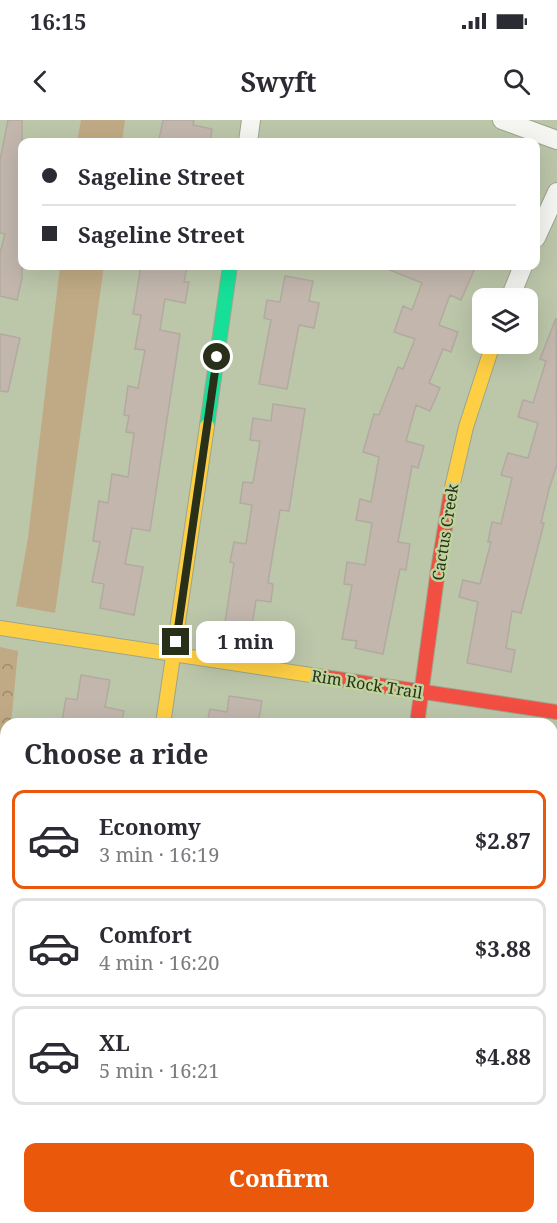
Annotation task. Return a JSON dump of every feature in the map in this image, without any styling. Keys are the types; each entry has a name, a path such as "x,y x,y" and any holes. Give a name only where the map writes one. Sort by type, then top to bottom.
{"street":[{"path":"249,138 251,120"},
{"path":"502,120 557,140"},
{"path":"540,229 557,192"},
{"path":"164,718 229,270"},
{"path":"514,288 522,270"},
{"name":"Cactus Creek","path":"418,718 438,570 455,474 472,404 490,354"},
{"name":"Rim Rock Trail","path":"0,628 557,712"}],"green space":[{"path":"81,120 125,120 123,138 78,138"},
{"path":"60,270 103,270 55,613 16,606 28,538"},
{"path":"0,647 18,651 12,718 0,718"}],"building":[{"path":"8,120 22,120 22,138 18,138 18,270 22,270 22,278 17,300 0,296 0,253 5,234 0,233 0,160"},
{"path":"163,120 194,120 193,125 212,129 211,138 159,138"},
{"path":"140,270 186,270 184,282 189,282 185,303 165,299 160,330 180,334 150,531 132,528 125,564 143,567 134,615 100,608 104,584 92,582 100,542 93,541 99,501 108,503 112,474 128,477 134,433 126,432 129,416 124,415 128,386 138,388 145,350 135,349 141,315 133,314"},
{"path":"390,270 474,270 461,300 450,295 439,325 458,332 451,352 443,349 429,383 440,388 430,411 416,405 406,441 424,446 418,468 412,466 398,542 410,544 406,570 400,569 383,654 355,648 357,641 342,639 352,585 344,584 347,562 365,565 372,523 356,520 360,499 371,502 379,457 363,452 374,414 379,415 398,367 403,369 415,339 394,332 403,306 412,310 422,283"},
{"path":"285,276 313,281 309,301 319,303 314,328 299,325 287,389 259,384 271,320 264,318 267,300 280,302"},
{"path":"556,318 557,465 549,489 541,523 544,523 521,613 512,611 506,648 515,650 511,672 467,663 478,602 459,597 463,580 480,584 491,542 488,542 492,522 501,524 512,478 501,475 508,453 528,458 538,423 518,417 523,400 533,403 546,361 540,359"},
{"path":"0,334 20,338 8,392 0,391"},
{"path":"273,404 305,409 289,511 280,510 268,583 273,584 271,602 256,600 251,633 224,629 234,563 230,562 234,542 246,544 252,505 240,503 243,482 253,483 260,441 250,440 253,418 271,421"},
{"path":"81,675 110,680 105,707 124,711 122,718 63,718 66,698 77,700"},
{"path":"229,696 262,701 259,718 208,718 210,709 227,712"}],"traffic: fast":[{"path":"207,426 229,270"}],"traffic: slow":[{"path":"451,492 466,427 490,354"},
{"path":"164,718 207,426"},
{"path":"0,628 324,677"}],"traffic: jam":[{"path":"418,718 451,492"},
{"path":"324,677 557,712"}],"route":[{"path":"176,642 217,357"}]}
